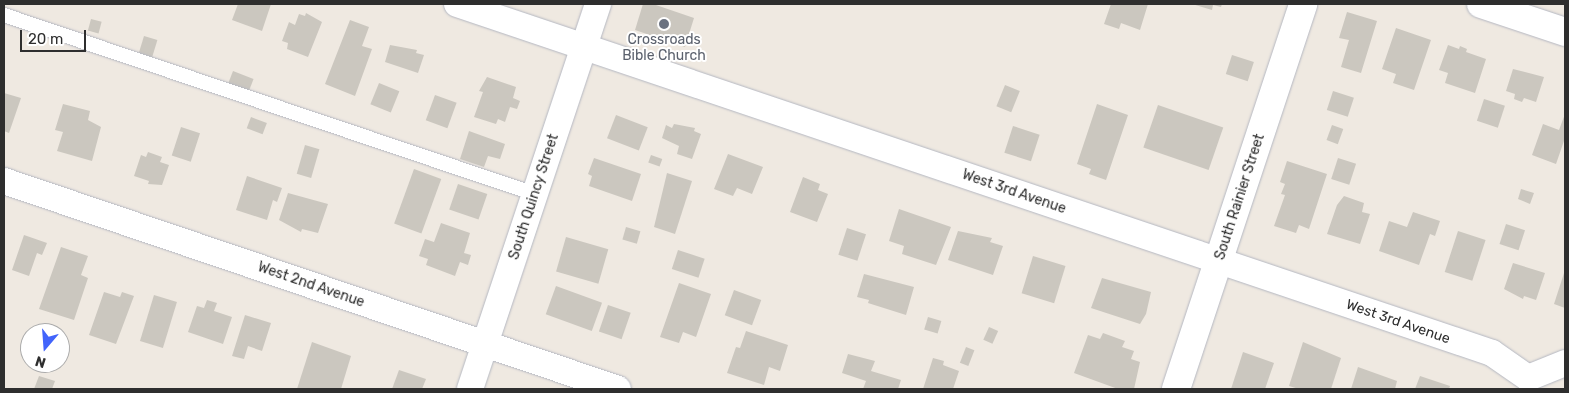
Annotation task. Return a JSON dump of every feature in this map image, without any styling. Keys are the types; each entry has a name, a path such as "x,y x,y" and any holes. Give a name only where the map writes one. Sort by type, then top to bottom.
{"street":[{"name":"West 3rd Avenue","path":"457,4 1492,353 1522,384 1565,364"},
{"name":"South Quincy Street","path":"470,389 598,4"},
{"name":"South Rainier Street","path":"1176,389 1303,4"},
{"path":"1480,4 1565,32"},
{"name":"West 2nd Avenue","path":"4,181 618,389"}],"lane":[{"path":"4,15 535,194"}],"building":[{"path":"238,4 271,4 262,31 232,20"},
{"name":"Crossroads Bible Church","path":"643,4 653,4 694,18 685,47 635,30"},
{"path":"1111,4 1148,4 1140,30 1121,23 1119,29 1104,24"},
{"path":"1192,4 1222,4 1221,7 1213,5 1212,10"},
{"path":"1347,12 1377,21 1361,73 1341,67 1349,40 1339,38"},
{"path":"306,13 322,22 308,57 287,49 288,43 282,41 289,22 295,25 299,14 305,16"},
{"path":"91,19 102,22 99,33 88,31"},
{"path":"350,20 369,27 362,46 372,49 355,96 325,84"},
{"path":"1396,28 1431,40 1414,90 1393,83 1396,74 1382,69"},
{"path":"144,36 157,40 152,57 139,53"},
{"path":"390,45 417,50 416,53 424,55 418,73 385,62"},
{"path":"1448,45 1459,49 1460,46 1467,49 1466,52 1486,59 1475,93 1445,83 1448,73 1439,70"},
{"path":"1232,55 1254,62 1248,81 1226,74"},
{"path":"1513,69 1544,77 1536,102 1524,98 1522,102 1514,99 1515,94 1506,91"},
{"path":"233,71 254,79 249,92 228,84"},
{"path":"487,77 516,87 513,98 520,101 517,109 510,107 505,122 498,119 496,124 474,117 483,92 479,91"},
{"path":"379,83 399,91 391,113 370,104"},
{"path":"1005,85 1020,91 1011,112 996,106"},
{"path":"1333,91 1354,98 1348,117 1327,110"},
{"path":"4,93 21,98 9,133 4,131"},
{"path":"435,95 457,103 447,128 426,120"},
{"path":"1484,99 1505,106 1498,128 1477,121"},
{"path":"63,104 90,111 88,120 101,127 92,161 57,151 63,132 55,130"},
{"path":"1097,104 1128,115 1106,180 1089,174 1091,169 1077,164"},
{"path":"1158,105 1223,127 1209,170 1143,148"},
{"path":"1565,114 1565,138 1556,164 1532,155 1543,124 1559,130"},
{"path":"616,115 648,127 639,151 607,138"},
{"path":"251,117 267,123 263,134 247,128"},
{"path":"674,124 695,128 694,131 701,134 692,159 677,154 679,146 662,138 666,125 672,128"},
{"path":"1332,125 1343,129 1338,144 1327,140"},
{"path":"1013,126 1040,135 1031,161 1004,153"},
{"path":"181,127 200,133 191,162 172,156"},
{"path":"469,131 505,144 500,159 488,156 484,167 460,159"},
{"path":"305,145 319,149 311,178 297,174"},
{"path":"148,152 162,157 160,162 169,165 162,185 148,184 149,181 134,176 141,155 146,157"},
{"path":"728,154 763,167 752,194 737,188 733,196 714,189"},
{"path":"651,155 662,159 660,167 648,163"},
{"path":"594,158 641,174 632,201 589,186 592,176 588,174"},
{"path":"1338,158 1356,164 1349,185 1331,179"},
{"path":"1287,161 1327,174 1309,229 1299,225 1296,233 1274,226 1285,195 1281,194 1285,184 1280,182"},
{"path":"414,169 441,179 421,233 394,224"},
{"path":"667,173 692,181 675,234 654,227"},
{"path":"247,176 282,188 277,202 273,200 267,220 236,210"},
{"path":"803,177 820,184 818,190 828,194 817,222 790,212"},
{"path":"458,184 487,194 479,220 449,210"},
{"path":"1521,189 1534,193 1530,204 1518,199"},
{"path":"288,193 328,204 318,233 302,229 301,232 279,220"},
{"path":"1344,196 1364,203 1362,212 1370,214 1360,244 1327,234 1337,205"},
{"path":"899,209 951,227 936,265 902,254 904,246 889,241"},
{"path":"1413,212 1440,221 1435,236 1430,234 1419,265 1379,251 1389,221 1407,227"},
{"path":"441,223 470,233 464,253 471,255 468,265 460,262 455,276 426,265 428,259 419,256 425,239 434,242"},
{"path":"1506,224 1525,230 1519,250 1500,244"},
{"path":"626,227 640,231 637,244 622,239"},
{"path":"847,228 866,234 857,261 838,255"},
{"path":"958,231 992,238 990,242 1003,246 993,275 948,260"},
{"path":"1458,231 1486,240 1472,281 1445,272"},
{"path":"24,235 47,243 42,255 37,253 29,276 12,270"},
{"path":"566,237 608,249 598,284 556,272"},
{"path":"61,247 88,256 81,275 88,278 74,320 39,309"},
{"path":"678,250 705,259 698,278 672,269"},
{"path":"1033,256 1066,266 1054,303 1022,293"},
{"path":"1513,263 1545,273 1536,300 1524,296 1523,299 1504,289"},
{"path":"1565,270 1565,308 1554,304"},
{"path":"864,274 914,287 906,315 868,303 869,300 857,297"},
{"path":"1102,278 1151,292 1146,314 1140,324 1091,308"},
{"path":"679,283 711,294 696,337 683,332 679,343 660,337"},
{"path":"556,286 602,303 592,331 546,314"},
{"path":"734,290 761,300 752,325 725,315"},
{"path":"104,292 120,297 122,292 134,296 116,344 89,335"},
{"path":"154,295 177,302 163,348 140,341"},
{"path":"207,300 217,303 214,311 232,317 223,344 188,332 197,306 204,308"},
{"path":"608,305 631,313 622,339 599,331"},
{"path":"245,315 271,323 262,351 248,346 244,359 232,356"},
{"path":"928,317 941,321 938,334 924,329"},
{"path":"989,327 998,331 992,344 983,340"},
{"path":"746,331 788,345 780,371 769,367 764,385 727,373 736,347 740,348"},
{"path":"1103,333 1125,341 1122,347 1134,351 1131,359 1140,362 1134,389 1118,389 1074,373 1088,335 1100,339"},
{"path":"312,342 351,356 341,389 297,389"},
{"path":"1303,342 1341,358 1331,389 1299,389 1289,386"},
{"path":"966,347 974,350 968,366 960,363"},
{"path":"1243,352 1274,363 1265,389 1231,389"},
{"path":"848,354 875,361 871,371 901,380 898,389 863,389 866,381 842,373"},
{"path":"933,358 944,361 943,365 959,371 953,389 923,389"},
{"path":"1358,367 1397,381 1395,389 1351,389"},
{"path":"399,370 426,379 422,389 392,389"},
{"path":"39,376 55,381 52,389 34,389"},
{"path":"1420,376 1450,386 1449,389 1415,389"}],"place":[{"name":"Crossroads Bible Church","path":"664,24"}]}
